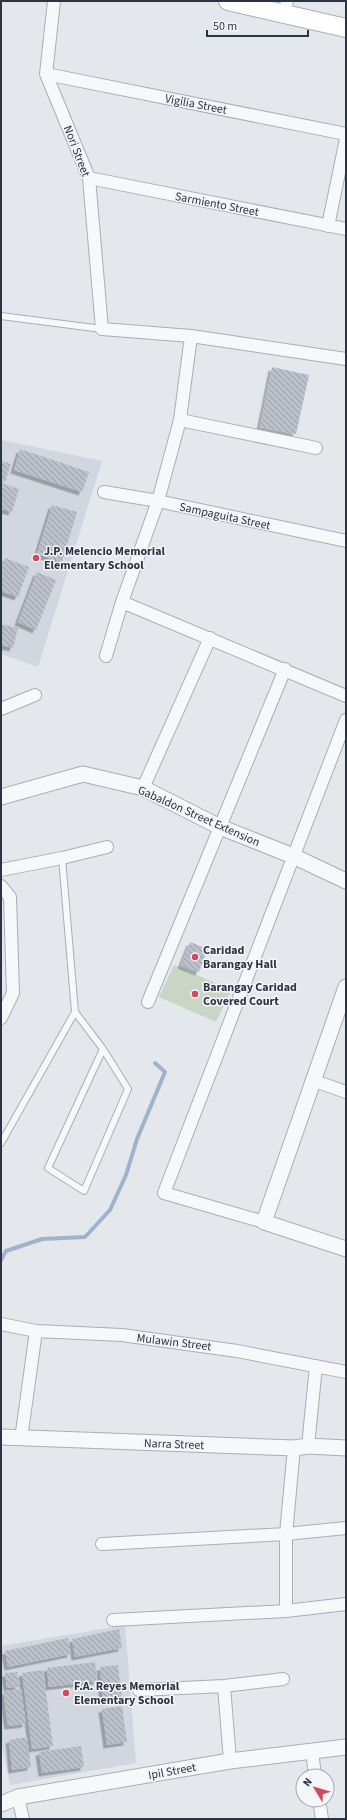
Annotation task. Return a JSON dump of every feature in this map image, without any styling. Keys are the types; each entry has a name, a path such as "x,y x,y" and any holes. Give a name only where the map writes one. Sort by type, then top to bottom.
{"main road":[{"path":"228,1 286,7 346,28"}],"street":[{"name":"Nori Street","path":"54,1 46,74 88,178 102,329"},
{"name":"Vigilia Street","path":"46,74 346,134"},
{"path":"328,226 346,139"},
{"name":"Sarmiento Street","path":"88,178 346,229"},
{"path":"102,329 191,336 346,359"},
{"path":"106,656 122,602 158,501 180,420 191,336"},
{"path":"180,420 316,448"},
{"name":"Sampaguita Street","path":"104,492 158,501 346,542"},
{"path":"122,602 285,669 346,696"},
{"path":"143,788 210,638"},
{"path":"148,1002 285,669"},
{"path":"1,709 35,695"},
{"path":"346,720 164,1192 346,1248"},
{"name":"Gabaldon Street Extension","path":"1,798 83,774 143,788 220,827 293,856 346,881"},
{"path":"1,870 62,858 107,847"},
{"path":"1,886 10,897 13,993 1,1018"},
{"path":"264,1222 312,1080 346,987"},
{"path":"312,1080 346,1092"},
{"name":"Mulawin Street","path":"1,1324 36,1331 122,1336 237,1350 346,1372"},
{"path":"21,1439 36,1331"},
{"path":"286,1611 286,1534 316,1366"},
{"name":"Narra Street","path":"1,1437 21,1439 346,1448"},
{"path":"102,1544 286,1534 346,1528"},
{"path":"113,1620 286,1611 346,1604"},
{"path":"139,1690 224,1686 283,1679"},
{"path":"224,1686 230,1761"},
{"name":"Ipil Street","path":"1,1801 230,1761 346,1747"},
{"path":"312,1751 314,1768"},
{"path":"18,1797 22,1819"},
{"path":"320,1808 322,1819"}],"lane":[{"path":"1,316 102,329"},
{"path":"62,858 75,1012 103,1049 128,1090 84,1191 48,1168 103,1049"},
{"path":"1,1143 75,1012"}],"shaded area":[{"name":"J.P. Melencio Memorial Elementary School","path":"1,440 102,461 38,667 1,654"},
{"name":"F.A. Reyes Memorial Elementary School","path":"125,1625 136,1763 10,1785 1,1741 1,1646"}],"green space":[{"name":"Barangay Caridad Covered Court","path":"174,965 231,990 216,1022 159,997"}],"building":[{"path":"272,367 309,375 296,434 260,427"},
{"path":"20,449 89,472 82,492 14,470"},
{"path":"1,461 11,464 5,482 1,481"},
{"path":"1,483 19,489 12,512 1,509"},
{"path":"52,505 77,512 62,562 37,554"},
{"path":"5,558 29,567 18,597 1,591 1,568"},
{"path":"37,572 56,580 36,630 18,622"},
{"path":"1,624 18,628 13,648 1,645"},
{"name":"Caridad Barangay Hall","path":"190,942 208,949 199,972 181,965"},
{"path":"119,1629 122,1648 75,1657 72,1639"},
{"path":"68,1638 71,1654 8,1667 5,1651"},
{"path":"95,1662 97,1681 49,1687 47,1668"},
{"path":"118,1665 122,1700 103,1702 100,1667"},
{"path":"43,1670 53,1746 32,1749 22,1673"},
{"path":"17,1672 19,1687 7,1688 5,1673"},
{"path":"21,1689 26,1724 8,1726 3,1691"},
{"path":"122,1706 127,1742 107,1745 102,1709"},
{"path":"27,1737 31,1767 12,1770 9,1740"},
{"path":"81,1746 84,1767 42,1773 39,1752"}],"waterway":[{"path":"1,1260 6,1251 42,1239 85,1237 110,1210 126,1175 137,1139 165,1072 155,1063"}],"place":[{"name":"J.P. Melencio Memorial Elementary School","path":"36,558"},
{"name":"Caridad Barangay Hall","path":"195,957"},
{"name":"Barangay Caridad Covered Court","path":"195,994"},
{"name":"F.A. Reyes Memorial Elementary School","path":"66,1693"}]}
